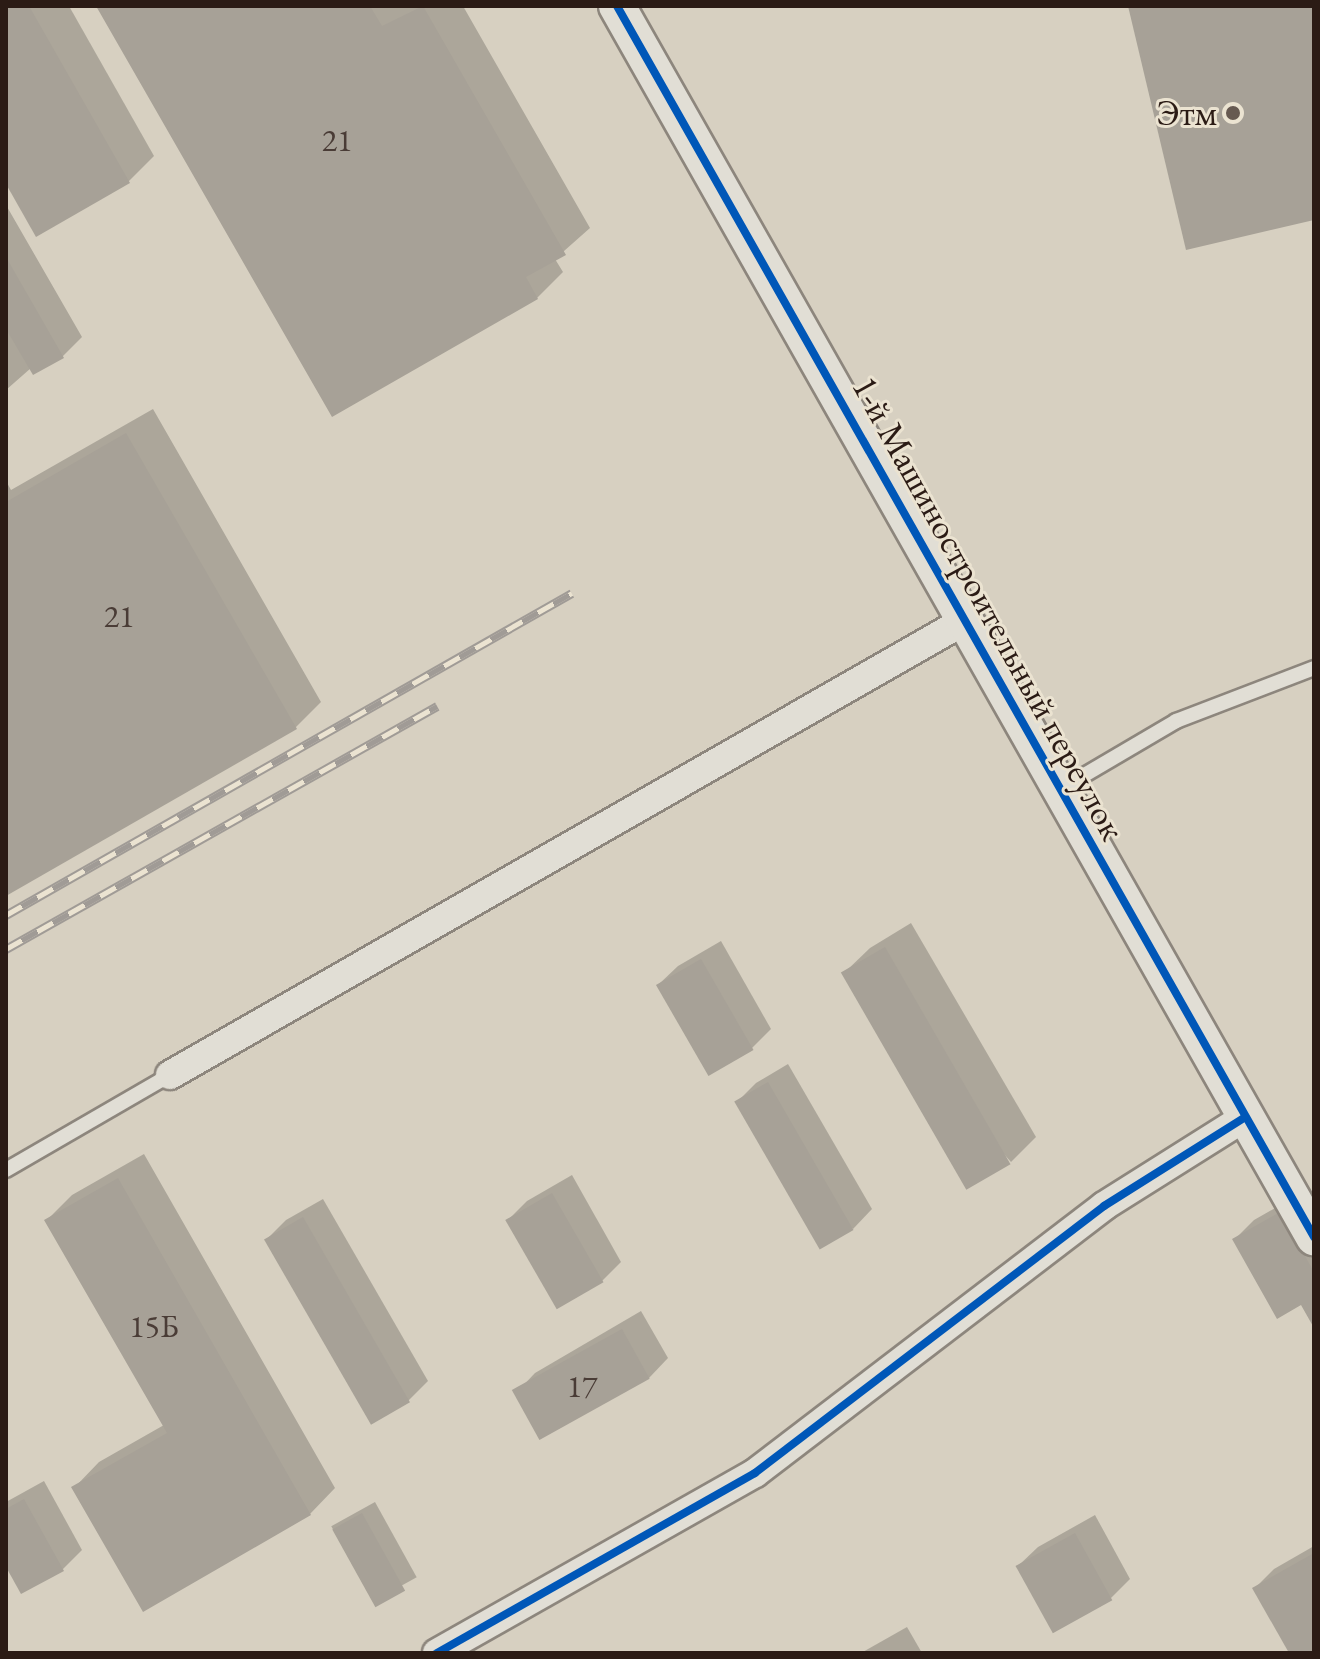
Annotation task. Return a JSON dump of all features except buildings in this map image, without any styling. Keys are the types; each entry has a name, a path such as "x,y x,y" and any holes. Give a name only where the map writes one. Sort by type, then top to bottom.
{"street":[{"name":"1-й Машиностроительный переулок","path":"617,6 1314,1237"},
{"path":"170,1075 964,621"},
{"path":"437,1653 755,1473 1104,1206 1244,1118"}],"lane":[{"path":"1059,790 1176,721 1314,668"},
{"path":"6,1170 170,1075"}],"railway":[{"path":"6,915 572,593"},
{"path":"6,949 437,706"}],"cycle path":[{"path":"617,6 1314,1237"},
{"path":"437,1653 755,1473 1104,1206 1244,1118"}],"place":[{"name":"Этм","path":"1233,113"}]}
